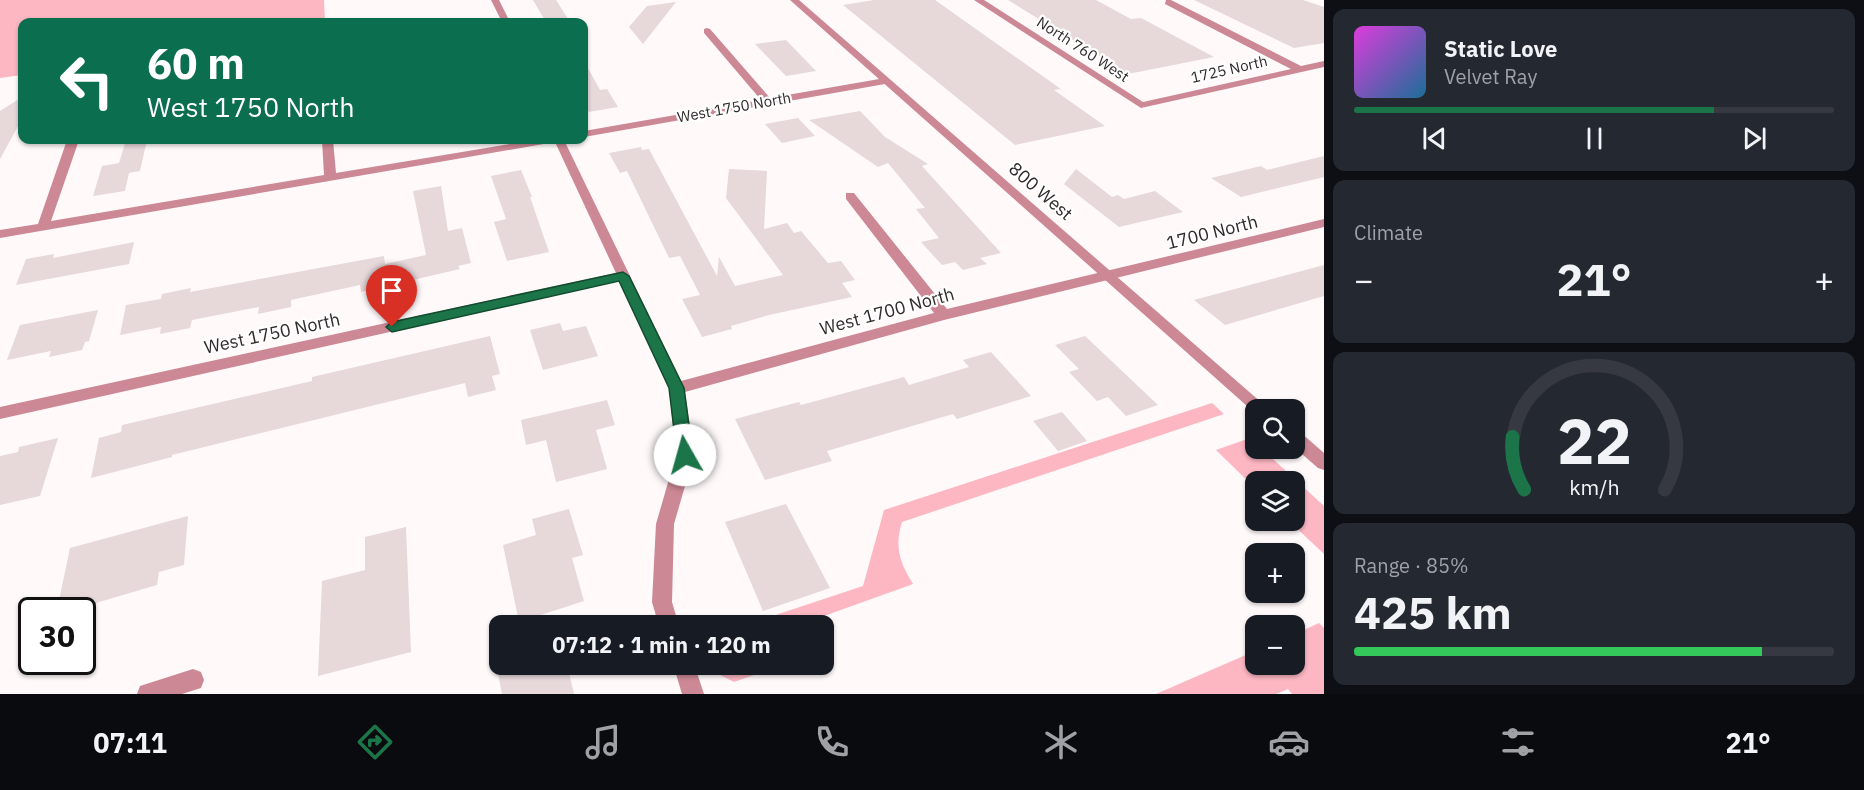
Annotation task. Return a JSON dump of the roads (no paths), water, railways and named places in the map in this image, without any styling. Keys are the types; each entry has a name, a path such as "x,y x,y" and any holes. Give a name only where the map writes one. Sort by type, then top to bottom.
{"street":[{"path":"495,0 504,18"},
{"name":"800 West","path":"794,0 1249,399"},
{"name":"North 760 West","path":"978,0 1141,105"},
{"path":"1168,2 1299,69"},
{"path":"707,31 767,101"},
{"name":"1725 North","path":"1141,105 1324,63"},
{"name":"West 1750 North","path":"588,133 885,81"},
{"path":"44,226 72,144"},
{"path":"327,144 330,177"},
{"path":"0,234 526,144"},
{"path":"561,144 677,388 685,455 665,524 662,603 666,615"},
{"path":"850,196 944,315"},
{"name":"1700 North","path":"1109,276 1324,223"},
{"name":"West 1750 North","path":"0,413 623,276"},
{"name":"West 1700 North","path":"677,388 944,315 1109,276"},
{"path":"1305,447 1324,463"},
{"path":"687,675 693,694"},
{"path":"148,694 193,680"}]}
